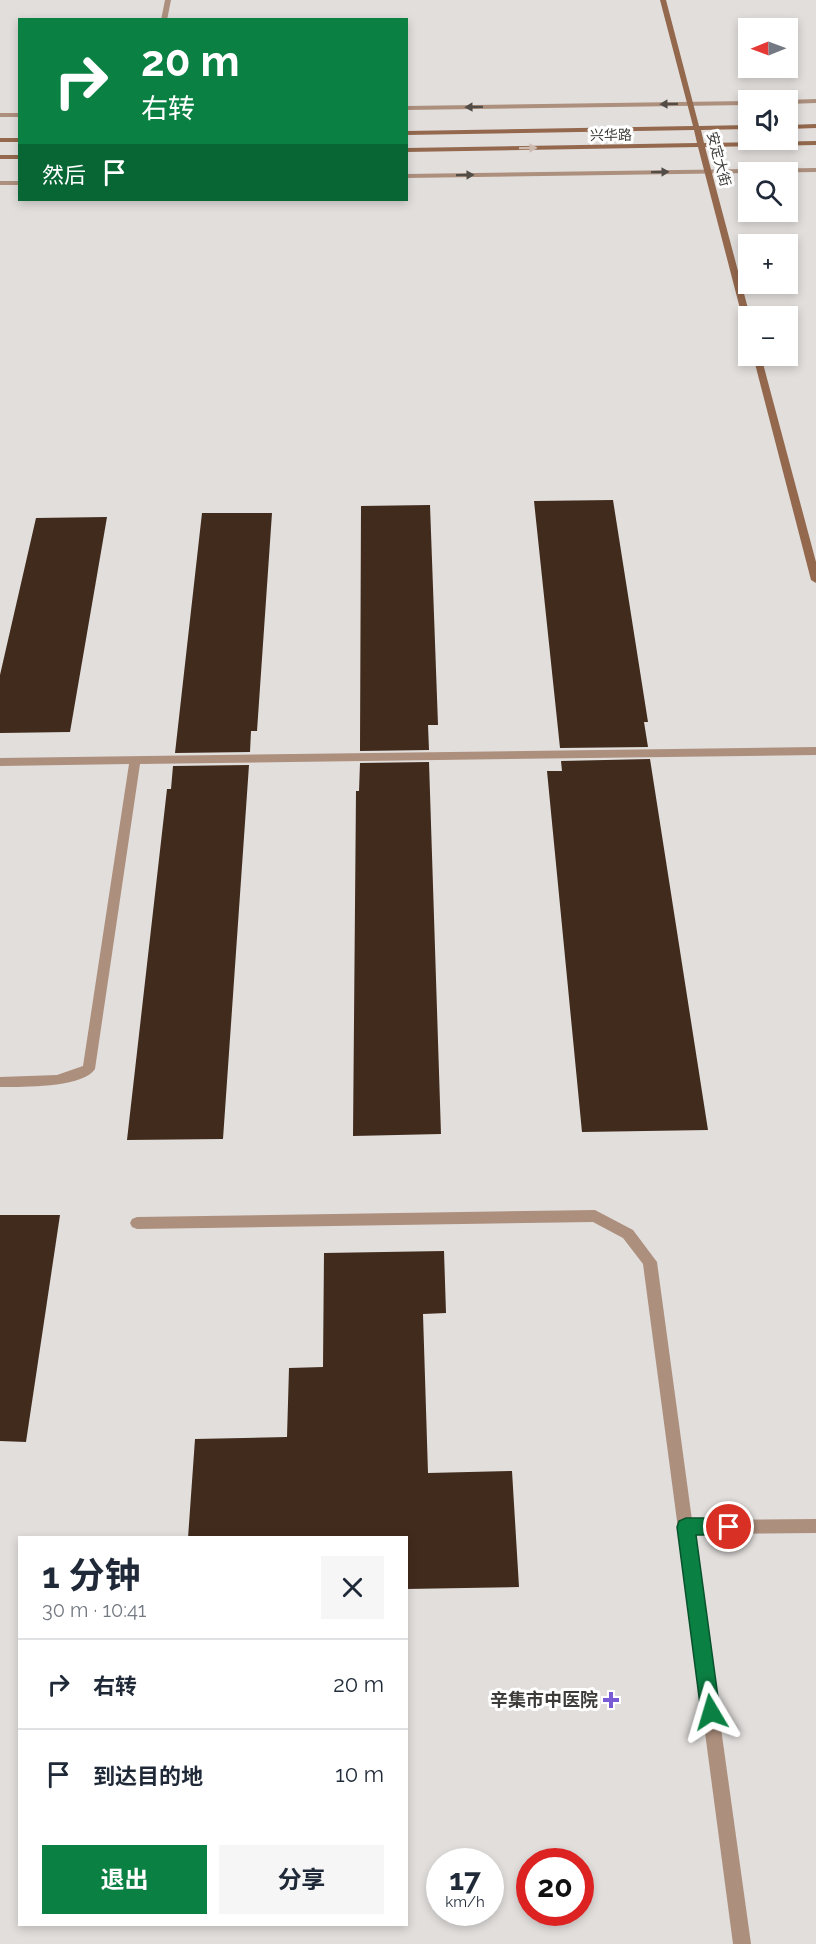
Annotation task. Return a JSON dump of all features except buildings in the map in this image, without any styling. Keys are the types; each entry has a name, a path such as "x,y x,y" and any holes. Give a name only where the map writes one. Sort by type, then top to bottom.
{"street":[{"path":"164,18 168,0"},
{"name":"安定大街","path":"663,0 743,306"},
{"path":"798,102 816,101"},
{"path":"408,108 738,103"},
{"path":"0,115 18,115"},
{"path":"798,127 816,126"},
{"name":"兴华路","path":"408,133 738,127"},
{"path":"0,140 18,140"},
{"name":"兴华路","path":"408,150 816,144"},
{"path":"0,157 18,157"},
{"path":"408,176 816,170"},
{"path":"0,183 18,183"},
{"path":"760,366 816,580"},
{"path":"0,762 816,751"},
{"path":"0,1082 49,1082 73,1077 89,1069 135,760"},
{"path":"137,1223 595,1216 628,1234 650,1262 742,1944"},
{"path":"686,1527 816,1526"}],"place":[{"name":"辛集市中医院","path":"611,1700"}],"route":[{"path":"711,1712 686,1527 729,1527"}]}
